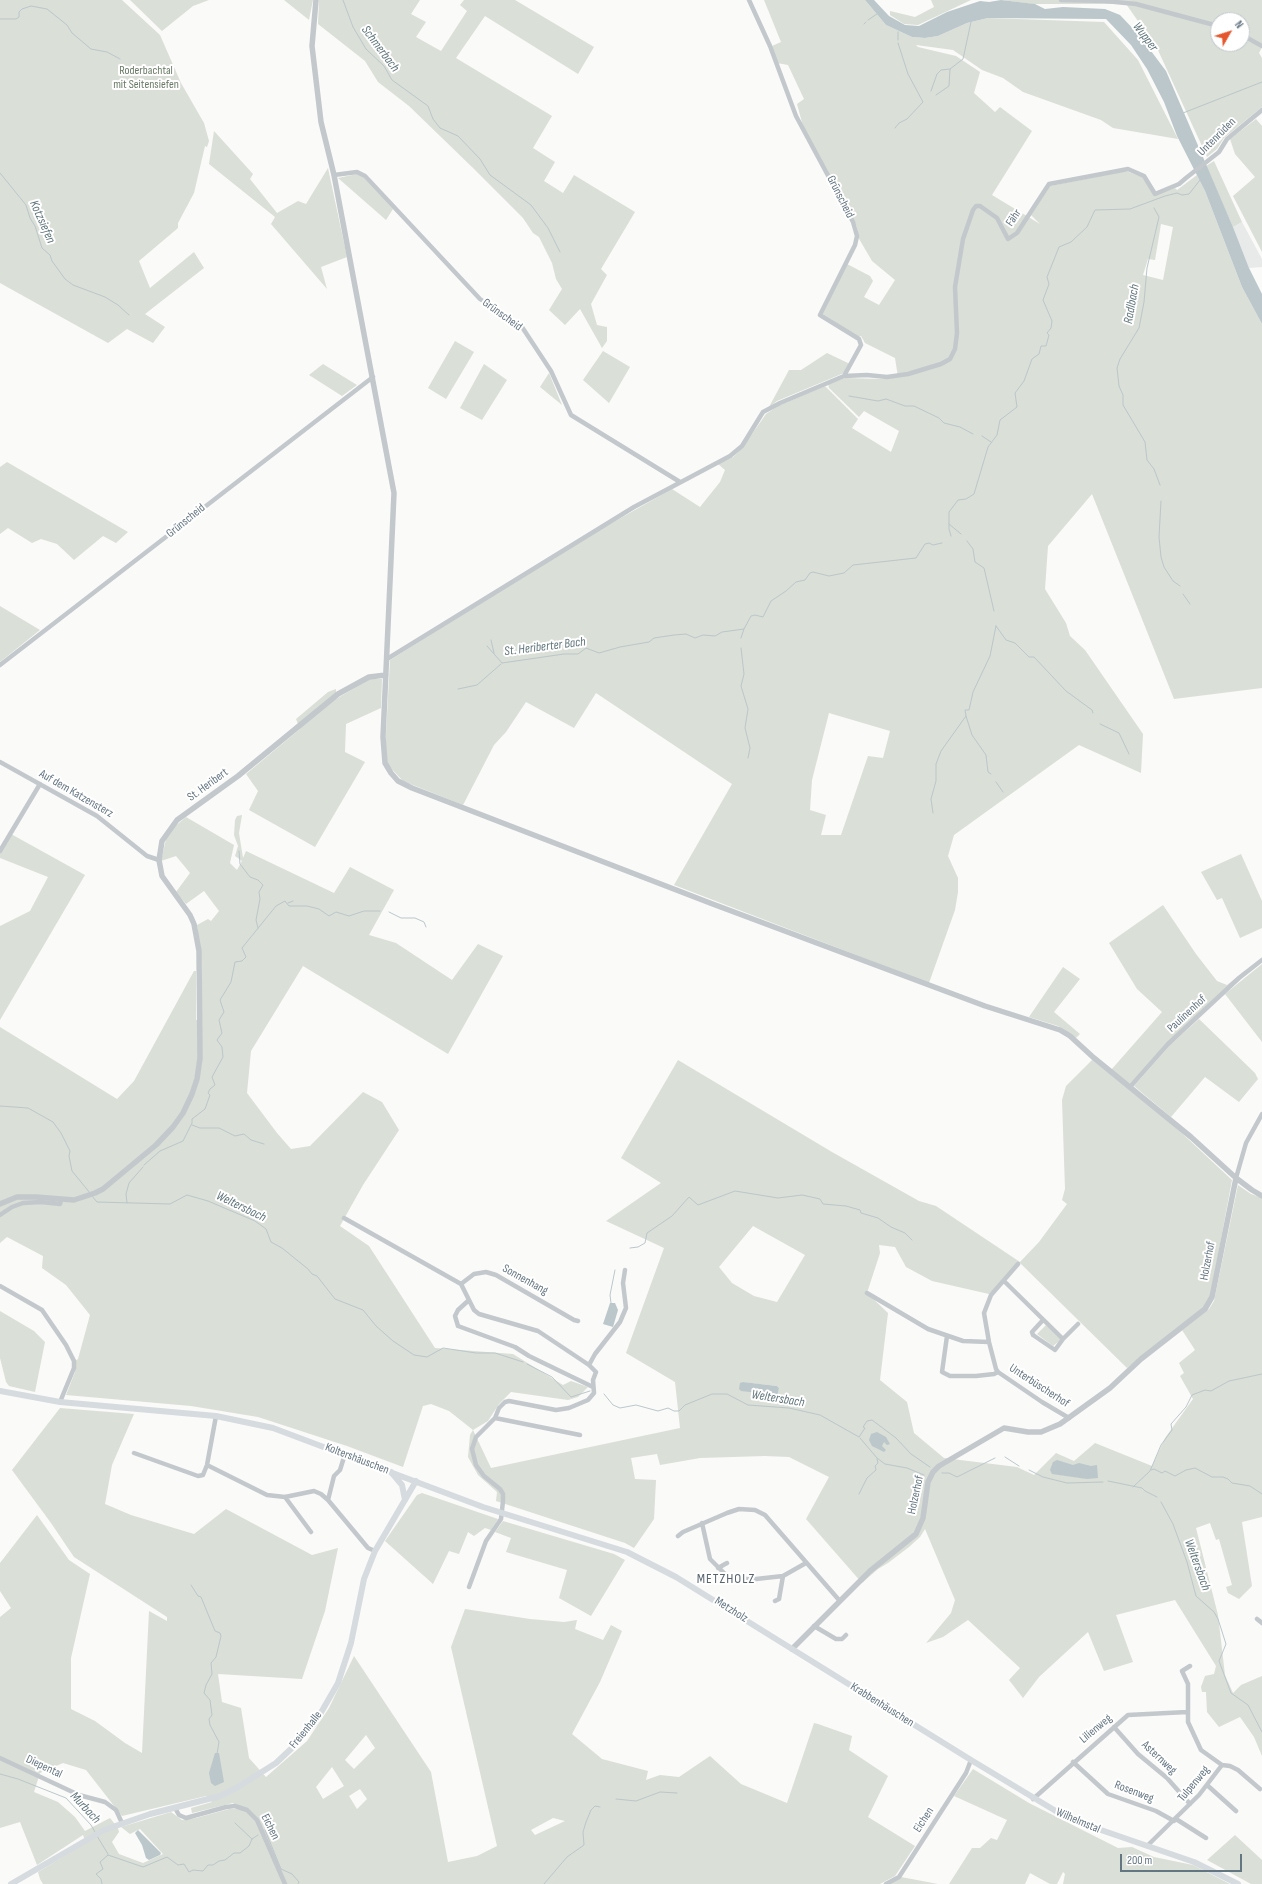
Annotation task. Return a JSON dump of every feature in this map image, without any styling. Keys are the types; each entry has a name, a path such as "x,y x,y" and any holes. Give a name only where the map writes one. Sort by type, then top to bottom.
{"main road":[{"name":"Koltershäuschen","path":"0,1390 60,1402 216,1416 273,1428 498,1512"},
{"path":"391,1472 402,1485 405,1500"},
{"name":"Freienhalle","path":"11,1884 104,1830 122,1823 220,1796 263,1772 293,1747 315,1723 332,1695 346,1662 364,1579 374,1551 416,1481"},
{"name":"Metzholz","path":"498,1512 627,1552 676,1576 792,1649"},
{"name":"Krabbenhäuschen","path":"792,1649 971,1760"},
{"name":"Wilhelmstal","path":"971,1760 1033,1799 1069,1819 1194,1862 1238,1884"}],"street":[{"path":"316,0 312,46 321,122 334,175 394,493 383,752 385,763 391,773 398,781 710,903 985,1006 1045,1024 1070,1036 1094,1058 1191,1137 1236,1178 1262,1196"},
{"name":"Grünscheid","path":"749,0 770,46 796,116 853,222 857,236 855,245 820,315 859,339 861,345 844,376"},
{"path":"1061,0 1105,0 1136,4 1210,24"},
{"path":"1250,40 1262,46"},
{"name":"Untenrüden","path":"1186,178 1221,150 1227,139 1262,110"},
{"name":"Fähr","path":"844,376 867,375 887,377 901,375 941,364 950,359 955,350 957,333 955,287 963,239 973,210 976,206 980,206 997,218 1008,239 1017,233 1049,184 1128,169 1144,176 1155,194 1179,184 1186,178"},
{"name":"Grünscheid","path":"334,175 357,172 365,176 480,299 522,327 551,370 571,415 680,482"},
{"name":"Grünscheid","path":"0,665 373,376"},
{"path":"387,659 634,507 730,456 742,446 764,412 787,400 844,376"},
{"name":"St. Heribert","path":"61,1200 74,1200 95,1194 156,1145 173,1126 188,1104 197,1079 200,1058 200,970 198,939 194,924 185,907 164,880 159,860 162,841 177,820 222,789 338,694 369,677 386,675"},
{"name":"Auf dem Katzensterz","path":"0,762 101,819 147,856 159,860"},
{"path":"0,851 40,784"},
{"name":"Paulinenhof","path":"1130,1087 1168,1044 1239,978 1262,960"},
{"path":"1236,1178 1246,1143 1262,1114"},
{"name":"Holzerhof","path":"792,1649 839,1600 870,1571 916,1534 923,1518 928,1482 933,1472 939,1466 1004,1428 1041,1432 1070,1418 1085,1404 1110,1388 1126,1372 1205,1309 1212,1296 1236,1178"},
{"path":"0,1204 16,1197 26,1196 61,1200"},
{"path":"0,1215 12,1207 23,1204 41,1202 60,1204 61,1200"},
{"path":"344,1218 461,1284 469,1300 479,1314 538,1331 589,1365 596,1372 593,1387 594,1394 583,1403 569,1408 556,1410 509,1401 502,1404 495,1418 476,1437 473,1443 473,1454 479,1471 497,1485 503,1494 498,1512 499,1523 486,1541 469,1588"},
{"name":"Unterbüscherhof","path":"1018,1264 992,1295 984,1313 989,1342 998,1372 1070,1418"},
{"path":"589,1365 595,1354 620,1322 626,1308 623,1283 625,1270"},
{"name":"Sonnenhang","path":"461,1284 474,1274 486,1272 496,1275 574,1320 578,1320"},
{"path":"1004,1280 1063,1339"},
{"path":"0,1286 42,1310 66,1345 74,1361 74,1368 60,1402"},
{"path":"867,1293 919,1325 963,1341 989,1342"},
{"path":"469,1300 458,1310 455,1316 458,1326 510,1345 593,1387"},
{"path":"1043,1320 1032,1332 1035,1337 1055,1350 1063,1339 1078,1324"},
{"name":"Unterbüscherhof","path":"947,1336 942,1372 950,1376 976,1376 994,1374 998,1372"},
{"path":"134,1453 198,1476 203,1474 207,1466 216,1416"},
{"path":"495,1418 580,1435"},
{"path":"328,1500 334,1476 340,1470 346,1454"},
{"path":"207,1466 267,1495 285,1497 314,1491 328,1500 368,1548 374,1551"},
{"path":"285,1497 311,1532"},
{"path":"678,1536 702,1523 739,1509 755,1510 765,1515 839,1600"},
{"path":"702,1523 710,1559 718,1568 732,1579 756,1579 783,1576 806,1563"},
{"path":"718,1568 728,1563"},
{"path":"775,1601 779,1599 783,1576"},
{"path":"1257,1619 1262,1622"},
{"path":"814,1626 836,1639 842,1639 846,1635"},
{"name":"Tulpenweg","path":"1147,1846 1190,1804 1222,1765 1197,1746 1188,1722 1188,1684 1182,1672 1190,1666"},
{"name":"Lilienweg","path":"1033,1799 1073,1762 1128,1715 1187,1712"},
{"name":"Asternweg","path":"1114,1727 1138,1754 1167,1778 1190,1804"},
{"name":"Diepental","path":"0,1758 79,1795 111,1805 116,1810 122,1823"},
{"name":"Eichen","path":"886,1884 899,1877 962,1780 971,1760"},
{"name":"Rosenweg","path":"1073,1762 1108,1794 1156,1811 1206,1838"},
{"path":"1222,1765 1230,1766 1238,1770 1260,1789"},
{"path":"1207,1785 1236,1811"},
{"name":"Eichen","path":"175,1808 179,1815 186,1818 226,1807 235,1806 247,1810 257,1820 285,1884"}],"shaded area":[{"path":"865,0 874,0 889,16 905,25 919,26 947,12 980,1 989,2 1001,0 1035,4 1045,9 1063,7 1105,9 1120,15 1139,35 1166,71 1249,268 1262,294 1262,324 1242,287 1205,191 1177,136 1164,102 1147,69 1131,45 1106,19 988,18 967,23 938,36 925,38 912,37 886,25"},
{"path":"1242,222 1262,259 1262,267 1249,268 1233,227"},
{"path":"610,1303 615,1303 618,1310 613,1327 603,1324"},
{"path":"743,1382 777,1386 779,1388 778,1394 741,1391 739,1389 740,1383"},
{"path":"877,1432 886,1437 890,1444 887,1445 884,1442 882,1446 886,1450 884,1452 872,1446 869,1440 871,1434"},
{"path":"1057,1460 1073,1465 1079,1463 1091,1466 1097,1465 1098,1478 1087,1479 1052,1474 1050,1470 1053,1462"},
{"path":"215,1753 219,1753 224,1782 215,1786 211,1783 209,1773"},
{"path":"138,1830 161,1853 160,1855 149,1860 146,1858 142,1845 135,1833"}],"green space":[{"name":"Roderbachtal mit Seitensiefen","path":"0,0 122,0 160,35 181,83 204,123 209,141 207,147 205,146 194,193 178,223 178,228 139,261 150,288 194,252 204,268 145,314 165,327 153,343 127,329 108,343 0,283"},
{"path":"130,0 209,0 193,6 162,31"},
{"path":"284,0 313,0 309,20"},
{"path":"319,0 420,0 411,14 426,22 416,37 441,51 467,11 460,5 464,0 515,0 594,47 578,74 485,16 456,58 552,116 533,148 555,162 544,181 563,193 574,175 635,212 601,269 607,275 591,304 597,325 607,327 607,341 602,348 580,309 565,325 549,310 562,289 556,279 552,263 539,237 533,233 523,218 409,106 378,82 365,61 318,24"},
{"path":"764,0 865,0 886,25 912,37 925,38 938,36 967,23 988,18 1104,22 1138,60 1178,139 1113,128 1101,120 1023,92 1003,78 982,70 953,50 916,45 918,47 956,56 980,72 974,93 995,112 1000,107 1032,131 992,195 1040,224 1031,215 1050,186 1126,171 1142,177 1155,195 1175,188 1177,190 1197,175 1205,191 1242,287 1262,324 1262,688 1174,699 1092,494 1048,546 1045,589 1066,623 1070,636 1085,650 1143,734 1141,773 1079,745 954,835 948,856 958,878 958,892 955,910 929,983 674,885 732,784 596,693 574,728 526,702 506,732 494,745 463,805 403,781 388,765 385,752 390,660 580,541 672,489 700,507 720,482 725,470 718,464 733,457 743,447 766,414 778,406 825,386 858,419 852,428 891,452 899,431 864,411 859,417 829,388 828,384 845,378 885,379 898,377 895,358 865,343 861,336 858,337 823,314 847,264 870,276 873,281 864,297 879,305 895,280 872,261 858,237 857,227 803,126 797,104 804,99 788,65 777,63 772,46 781,42","holes":["1161,224 1173,227 1163,280 1143,275 1148,259 1155,260","829,713 890,731 883,758 868,756 841,835 821,835 826,815 810,810 812,780"]},
{"path":"931,0 971,0 918,25 904,24 890,15 890,11 915,17 934,7"},
{"path":"1001,0 1262,0 1262,44 1250,39 1250,12 1210,12 1210,23 1136,5 1210,26 1210,52 1250,52 1250,42 1262,47 1259,53 1262,58 1262,107 1224,138 1217,149 1207,157 1157,48 1126,4 1033,4"},
{"path":"1256,119 1262,126 1262,252 1233,196 1255,177 1235,154 1230,139"},
{"path":"214,131 253,174 250,179 277,213 298,201 306,204 328,168 347,257 321,267 327,289 271,224 275,217 209,164"},
{"path":"1214,161 1242,222 1233,227 1206,166"},
{"path":"357,174 363,177 393,209 386,220 338,178"},
{"path":"455,341 474,352 446,399 428,388"},
{"path":"603,351 630,367 609,403 583,380"},
{"path":"827,353 850,364 844,373 777,401 769,407 789,370 801,370"},
{"path":"323,364 357,385 342,396 309,375"},
{"path":"484,364 507,380 482,420 460,408"},
{"path":"549,373 562,405 540,387"},
{"path":"7,462 128,532 116,543 103,536 74,560 57,544 41,539 32,543 8,528 0,534 0,467"},
{"path":"0,606 40,630 0,662"},
{"path":"370,679 382,679 381,708 346,724 345,752 365,762 315,847 249,810 258,791 246,774 300,729 296,719 328,692 336,689 336,699"},
{"path":"242,815 239,833 243,858 246,851 334,893 350,867 394,890 369,935 396,943 452,980 478,944 503,956 448,1054 303,966 251,1051 247,1093 291,1149 310,1146 363,1092 382,1102 399,1130 363,1185 340,1226 369,1246 435,1348 513,1354 563,1385 571,1381 588,1387 578,1397 568,1400 511,1392 499,1404 488,1421 473,1430 449,1411 431,1404 423,1406 403,1467 347,1446 258,1417 191,1406 66,1395 75,1372 75,1361 78,1359 90,1315 66,1285 42,1268 43,1256 7,1237 0,1243 0,1027 117,1099 134,1081 194,971 196,971 196,1020 202,1020 202,966 197,925 208,919 211,921 219,911 204,891 186,904 176,892 190,873 176,856 161,861 166,839 173,828 186,817 234,845 230,863 237,870 242,861 235,856 238,846 234,835 235,820 237,816"},
{"path":"11,834 85,875 0,1020 0,926 30,911 48,877 0,858 0,853"},
{"path":"1241,854 1262,901 1262,928 1240,938 1222,898 1217,900 1201,872"},
{"path":"1163,905 1196,954 1217,981 1227,985 1247,969 1130,1084 1111,1070 1162,1012 1137,989 1109,943"},
{"path":"1262,964 1262,1042 1225,994"},
{"path":"1063,967 1080,979 1054,1012 1080,1034 1076,1038 1058,1026 1029,1017"},
{"path":"1199,1019 1255,1073 1258,1079 1239,1102 1205,1077 1171,1117 1134,1086 1170,1045"},
{"path":"678,1060 832,1152 919,1201 936,1206 1020,1262 1039,1242 1067,1204 1062,1200 1065,1189 1062,1100 1066,1086 1092,1060 1173,1125 1232,1180 1210,1298 1205,1307 1127,1368 1020,1263 989,1294 932,1281 906,1267 895,1247 879,1245 880,1253 867,1293 888,1313 880,1380 907,1402 914,1433 944,1458 1017,1467 1034,1475 1056,1453 1074,1461 1095,1443 1152,1466 1165,1438 1193,1399 1180,1376 1184,1373 1179,1363 1195,1350 1182,1330 1209,1309 1214,1301 1238,1185 1251,1194 1262,1198 1262,1517 1242,1522 1252,1586 1239,1599 1228,1593 1226,1587 1232,1585 1219,1539 1216,1540 1210,1523 1196,1528 1218,1615 1225,1675 1233,1693 1241,1685 1262,1676 1262,1756 1254,1737 1240,1717 1219,1727 1207,1712 1206,1692 1202,1692 1201,1687 1205,1676 1214,1674 1216,1666 1175,1600 1116,1615 1133,1662 1104,1671 1088,1632 1039,1677 1023,1698 1009,1680 1020,1668 968,1620 943,1637 926,1643 951,1613 955,1600 925,1529 920,1537 909,1547 878,1569 862,1583 806,1519 829,1477 789,1457 765,1456 700,1458 660,1465 657,1454 631,1458 635,1479 656,1480 654,1519 634,1548 625,1543 496,1501 497,1492 478,1475 468,1457 470,1435 473,1430 491,1468 680,1428 675,1382 626,1353 664,1248 606,1221 661,1183 621,1158","holes":["753,1226 805,1255 777,1302 754,1296 732,1283 719,1267","741,1382 777,1386 779,1388 778,1394"]},
{"path":"0,1311 34,1331 45,1342 35,1392 9,1386 6,1382 0,1358"},
{"path":"1046,1325 1062,1339 1053,1346 1037,1334"},
{"path":"60,1408 134,1414 112,1465 105,1504 131,1515 194,1534 226,1509 312,1555 338,1548 325,1611 302,1679 218,1674 222,1702 241,1708 249,1758 266,1777 307,1741 329,1708 354,1656 431,1772 448,1862 477,1856 497,1846 451,1647 465,1609 530,1619 564,1622 577,1620 575,1629 603,1640 611,1625 622,1631 600,1682 572,1734 602,1759 648,1771 646,1780 660,1775 679,1777 710,1756 741,1784 787,1803 814,1723 818,1724 852,1736 849,1750 888,1776 868,1817 915,1846 895,1876 880,1884 43,1884 38,1872 86,1843 83,1835 37,1865 20,1822 0,1828 0,1617 11,1608 0,1591 0,1563 37,1515 69,1560 90,1574 71,1658 71,1709 95,1721 125,1743 142,1753 149,1611 167,1621 167,1617 74,1557 12,1470","holes":["366,1735 375,1748 354,1769 345,1760","63,1763 86,1770 122,1816 206,1796 212,1802 191,1808 192,1813 233,1803 241,1809 229,1809 196,1818 182,1820 171,1812 121,1827 130,1834 140,1829 163,1854 143,1863 119,1854 112,1842 119,1832 118,1828 110,1818 85,1831 75,1817 58,1802 34,1792 40,1773","332,1767 344,1786 323,1799 316,1787","360,1789 367,1799 357,1809 349,1796","553,1818 565,1821 535,1835 531,1830"]},
{"path":"422,1493 498,1519 491,1530 485,1528 474,1536 468,1532 459,1554 449,1551 433,1584 385,1541 417,1495"},
{"path":"503,1521 614,1554 625,1560 591,1616 559,1598 567,1570 506,1552 511,1538 495,1532"},
{"path":"973,1769 1029,1803 1118,1848 1132,1847 1154,1857 1193,1865 1230,1884 1063,1884 1065,1874 1063,1872 1057,1884 1050,1884 1030,1873 1025,1884 949,1884 972,1848 980,1848 991,1838 997,1840 1007,1820 954,1796"},
{"path":"1235,1835 1262,1860 1262,1884 1251,1884 1207,1860"},
{"path":"901,1877 938,1884 889,1884"}],"waterway":[{"name":"Schmerbach","path":"343,0 353,27 366,49 384,66 392,80 428,106 433,119 440,128 458,136 480,159 490,175 531,205 548,228 560,252"},
{"path":"0,19 16,19 19,17 19,12 22,9 31,6 47,9 67,25 72,33 91,49 107,52 120,59"},
{"path":"868,20 877,14"},
{"path":"936,95 949,86 950,69 963,59 971,22"},
{"path":"898,32 898,40"},
{"path":"895,128 899,123 907,119 923,102 908,74 898,43"},
{"path":"931,91 937,74 941,70 950,69"},
{"path":"1183,113 1262,82"},
{"name":"Kotzsiefen","path":"0,173 26,205 42,248 50,255 52,261 65,279 73,285 105,297 118,305 129,315"},
{"name":"St. Heriberter Bach","path":"951,536 949,529 949,512 958,500 966,499 974,494 988,447 997,435 1000,420 1017,407 1015,393 1024,381 1032,359 1039,354 1041,346 1046,346 1049,335 1047,333 1051,328 1052,321 1043,300 1049,284 1047,277 1059,247 1071,242 1087,227 1095,210 1130,209 1165,196 1177,193 1182,195 1189,194 1200,180"},
{"name":"Radlbach","path":"1154,208 1159,217 1147,268 1144,302 1139,328 1120,359 1117,368 1119,386 1123,395 1123,405 1145,442 1147,460 1154,469 1160,485"},
{"path":"849,396 878,401 886,399 905,406 914,406 939,418 944,423 960,427 973,434"},
{"path":"982,436 991,442"},
{"name":"Radlbach","path":"1161,501 1159,537 1161,557 1164,567 1173,581 1180,586"},
{"path":"949,524 961,534"},
{"path":"967,541 973,549 975,562 984,568 994,611"},
{"name":"St. Heriberter Bach","path":"487,646 502,663 564,654 578,654 586,648 599,653 620,647 649,642 654,638 674,635 686,634 695,638 703,635 715,636 722,632 744,629 751,616 755,615 763,617 771,601 796,582 805,580 810,573 813,572 829,576 844,573 853,565 916,558 925,544 929,543 933,545 942,543"},
{"name":"Radlbach","path":"1183,594 1190,604"},
{"path":"996,626 1006,640 1015,643 1029,657 1034,657 1066,691 1092,710 1093,713"},
{"path":"933,813 931,799 936,781 936,764 941,751 966,716 965,710 969,710 973,692 990,656 996,626"},
{"path":"741,638 744,629"},
{"name":"St. Heriberter Bach","path":"491,640 494,653"},
{"path":"741,648 744,674 741,686 748,709 745,728 750,748 748,758"},
{"path":"458,689 477,685 501,664"},
{"path":"966,716 972,735 986,755 988,772 991,774"},
{"path":"1100,724 1119,733 1129,754"},
{"path":"996,782 1003,792"},
{"path":"239,851 240,864 250,877 258,880 263,885 259,892 260,899 256,920 258,928"},
{"path":"144,1165 160,1151 183,1141 192,1123 192,1119 205,1109 210,1095 208,1093 215,1085 212,1077 223,1057 222,1047 217,1040 222,1033 219,1020 224,1012 220,1000 231,982 235,962 242,961 246,957 242,948 276,906 285,901 289,906 307,906 319,909 329,916 336,912 349,916 364,911 380,911"},
{"path":"288,903 293,901"},
{"path":"389,912 401,918 415,918 424,922 426,927"},
{"name":"Weltersbach","path":"0,1106 28,1108 53,1122 61,1133 70,1151 69,1156 72,1171 90,1193"},
{"path":"192,1125 200,1128 219,1128 235,1136 244,1134 251,1140 264,1144"},
{"path":"127,1203 126,1194 129,1183 143,1167"},
{"path":"630,1248 638,1247 645,1243 647,1233 672,1216 689,1197 698,1205 735,1191 778,1198 802,1195 820,1199 823,1204 846,1206 860,1210 861,1213 878,1218 891,1227 905,1233 912,1240"},
{"name":"Weltersbach","path":"92,1196 97,1202 170,1204 187,1195 208,1201 255,1221 266,1229 271,1242 282,1248 312,1274 317,1276 335,1299 363,1310 376,1326 393,1341 414,1355 427,1357 443,1348 476,1353 495,1353 523,1362"},
{"path":"611,1303 610,1295 615,1270"},
{"name":"Weltersbach","path":"527,1364 552,1377 571,1397 590,1391"},
{"path":"1133,1487 1150,1471 1161,1445 1172,1430 1171,1424 1186,1407 1192,1395 1205,1390 1211,1391 1229,1381 1262,1374"},
{"name":"Weltersbach","path":"604,1394 613,1405 620,1408 636,1405 658,1411 668,1408 674,1411 679,1411 685,1405 712,1394 727,1394 748,1405 789,1408 820,1415 859,1437 865,1428 863,1427 867,1421 872,1420 896,1438 911,1454 930,1467"},
{"path":"860,1438 877,1458 885,1464 907,1468 924,1475"},
{"name":"Weltersbach","path":"1005,1457 1019,1466"},
{"name":"Weltersbach","path":"942,1473 949,1473 957,1477 995,1458"},
{"path":"859,1494 867,1478 876,1470 875,1466 878,1463 877,1459"},
{"path":"1151,1470 1154,1469 1162,1473 1165,1471 1175,1476 1186,1470 1195,1468 1212,1477 1223,1477 1232,1483 1250,1486 1262,1494"},
{"name":"Weltersbach","path":"1029,1470 1043,1477 1067,1483 1103,1482"},
{"name":"Weltersbach","path":"1108,1481 1142,1488 1157,1497"},
{"name":"Weltersbach","path":"1161,1502 1173,1524 1187,1562 1196,1596 1214,1612 1218,1619 1226,1644 1219,1661 1231,1693 1248,1705 1262,1732"},
{"path":"191,1585 198,1596 201,1597 215,1631 220,1633 221,1636 216,1657 211,1663 212,1674 206,1685 204,1693 210,1700 212,1715 209,1719 210,1725 219,1742 217,1754"},
{"name":"Murbach","path":"0,1774 18,1779 66,1798 91,1825 95,1832"},
{"path":"616,1799 636,1801 660,1792 677,1793"},
{"path":"544,1884 567,1857 584,1845 583,1832 591,1810 595,1806 600,1807"},
{"path":"235,1823 252,1839"},
{"path":"265,1830 281,1869 292,1874 299,1882 298,1884"},
{"path":"108,1855 143,1867 167,1857 178,1865 184,1864 189,1872 193,1870 203,1871 208,1865 213,1865 219,1861 225,1860 234,1853 240,1853 249,1846 252,1839 258,1835"},
{"name":"Murbach","path":"97,1836 108,1854"},
{"name":"Murbach","path":"102,1884 101,1879 96,1874 103,1869 100,1862 108,1855"}],"district":[{"name":"METZHOLZ","path":"726,1579"}],"water label":[{"name":"Wupper","path":"1145,37"}]}
